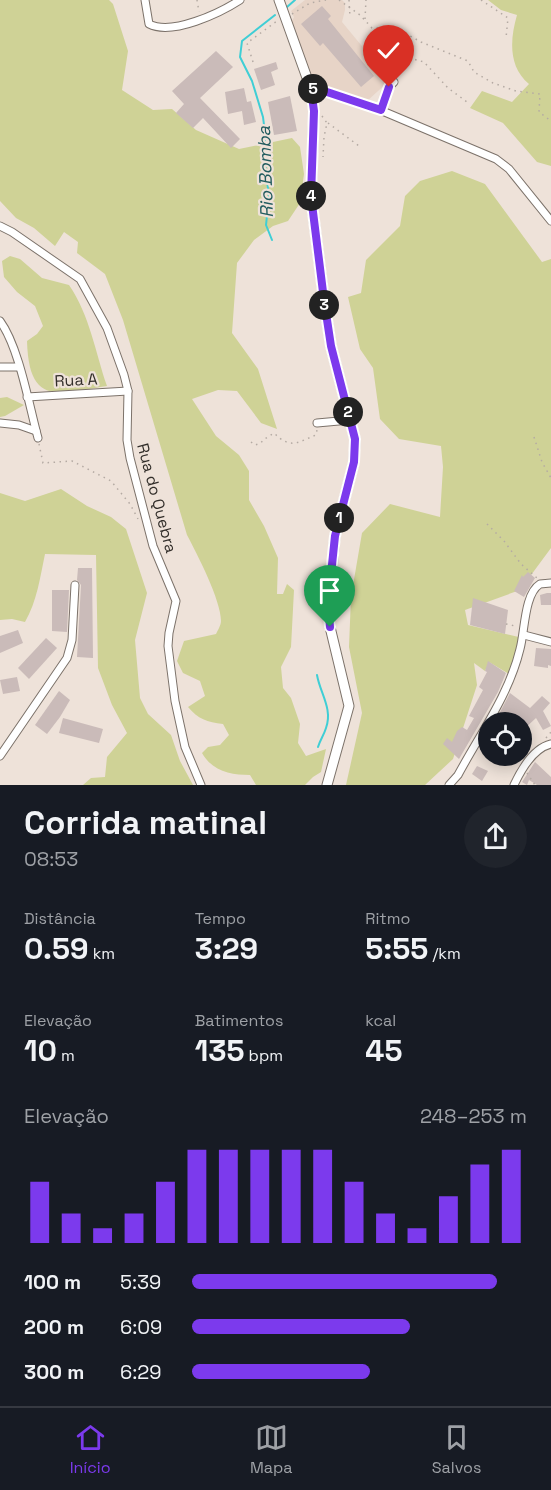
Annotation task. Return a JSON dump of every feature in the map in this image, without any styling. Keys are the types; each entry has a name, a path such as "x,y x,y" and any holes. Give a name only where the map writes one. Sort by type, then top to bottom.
{"main road":[{"path":"279,0 311,89 314,111 311,196 331,346 355,439 354,462 335,536 328,614 349,706 327,785"}],"street":[{"path":"146,0 148,21 151,26 171,27 200,19 240,0"},
{"path":"381,110 389,87 394,82"},
{"path":"311,89 321,90 381,110 504,164 551,221"},
{"name":"Rua do Quebra","path":"0,226 80,279 107,328 124,375 128,391 127,431 130,458 153,546 176,601 168,646 175,701 185,747 201,785"},
{"path":"0,321 8,332 37,434"},
{"path":"0,367 18,367"},
{"name":"Rua A","path":"27,397 128,391"},
{"path":"317,423 350,420"},
{"path":"0,423 19,425 37,434"},
{"path":"449,785 458,775 509,685 524,632 532,592 540,584 551,584"},
{"path":"0,756 67,658 72,640 75,585"},
{"path":"524,632 551,642"},
{"path":"514,785 523,768 541,748 551,744"}],"path":[{"path":"197,0 200,19"},
{"path":"253,62 247,43 310,3 326,0"},
{"path":"339,0 349,6 372,28 396,28 421,42 468,61 478,75 502,87 540,94 539,112 551,121"},
{"path":"349,0 350,17"},
{"path":"365,20 366,0"},
{"path":"481,0 508,18 506,38"},
{"path":"394,82 375,59 381,54 399,55 424,62 448,88 466,102"},
{"path":"314,111 359,146"},
{"path":"323,157 327,123"},
{"path":"251,442 255,445 261,443 274,434 290,444 304,442 316,435 317,423"},
{"path":"37,434 43,463 72,461 111,481 130,504 139,521"},
{"path":"534,437 542,462 551,478"},
{"path":"487,524 540,584"},
{"path":"506,624 524,632"},
{"path":"523,768 535,785"}],"shaded area":[{"path":"305,0 342,0 345,3 342,22 389,79 367,101 317,84 312,78 291,23 294,17 291,11"}],"green space":[{"path":"0,0 109,0 113,4 128,51 122,90 153,110 172,109 196,130 239,149 292,138 300,147 304,174 300,203 288,221 273,226 254,240 237,263 232,333 258,369 277,429 261,423 237,391 218,390 192,399 216,436 239,455 249,471 249,500 278,558 277,594 283,594 287,584 294,590 291,647 281,667 283,688 291,698 300,724 298,743 306,756 326,749 321,772 305,785 256,785 250,775 223,771 211,764 202,753 208,747 220,745 229,735 223,724 203,719 188,707 205,696 200,681 183,673 177,661 184,641 216,634 221,621 220,612 208,577 187,535 123,320 105,274 77,253 78,242 64,232 55,246 34,228 16,218 0,201"},
{"path":"488,0 551,0 551,166 537,162 503,123 470,108 482,91 512,102 529,84 517,69 512,52 517,15 501,10"},
{"path":"452,171 485,184 542,262 551,259 551,548 520,590 465,610 468,625 523,638 509,674 489,662 485,671 474,663 477,685 453,759 425,785 346,785 362,713 349,647 351,597 362,533 390,504 440,517 443,467 441,446 399,439 380,419 373,368 360,349 348,297 361,293 366,260 400,226 405,196 420,181"},
{"path":"10,256 20,259 42,278 69,285 87,321 107,386 74,391 49,391 40,386 33,377 27,341 43,326 35,306 17,292 4,277 2,261"},
{"path":"7,397 24,405 0,417 0,398"},
{"path":"61,489 87,506 111,517 126,529 147,593 135,640 140,698 148,714 171,735 180,761 193,785 83,785 91,778 105,777 107,757 127,733 112,705 98,668 96,555 45,554 35,598 25,622 12,619 0,620 0,493 25,501"}],"building":[{"path":"322,6 331,16 328,19 374,76 361,87 323,43 320,46 301,24"},
{"path":"216,51 233,67 200,98 240,139 231,148 203,118 193,128 176,113 184,104 172,91"},
{"path":"276,62 278,69 271,72 275,85 261,90 254,69"},
{"path":"244,88 247,102 251,101 256,122 244,125 242,111 228,114 225,92"},
{"path":"290,96 297,131 274,135 268,102"},
{"path":"78,568 92,568 93,658 77,657 81,585 77,580"},
{"path":"528,572 535,578 524,597 514,591 522,575 523,577"},
{"path":"52,590 69,590 67,632 52,631"},
{"path":"551,593 551,605 541,605 540,595"},
{"path":"473,598 508,610 505,634 470,625"},
{"path":"18,630 23,643 0,653 0,636"},
{"path":"46,638 57,648 29,679 18,668"},
{"path":"536,648 551,649 551,666 548,665 548,668 534,666"},
{"path":"488,661 506,673 486,712 478,712 478,726 459,759 443,744 447,738 452,742 457,731 462,727 467,730 474,718 469,716 483,690 479,687 487,672 485,671"},
{"path":"17,677 20,691 3,694 0,680"},
{"path":"59,691 70,700 47,734 35,725"},
{"path":"510,693 530,708 542,696 550,703 543,711 551,726 543,730 536,718 532,722 532,712 500,712"},
{"path":"63,718 103,729 99,743 59,733"},
{"path":"535,762 551,777 551,785 537,785 529,780 527,785 522,782"},
{"path":"477,766 488,771 482,781 472,774"}],"waterway":[{"name":"Rio Bomba","path":"287,7 295,0"},
{"name":"Rio Bomba","path":"272,240 266,225 269,197 264,155 263,117 252,81 240,57 242,41 275,15"},
{"name":"Rio Bomba","path":"317,675 328,714 326,728 318,747"}],"route":[{"path":"330,627 328,603 335,536 345,489 354,462 355,439 331,346 324,300 311,196 314,111 311,89 321,90 381,110 389,87"}]}
